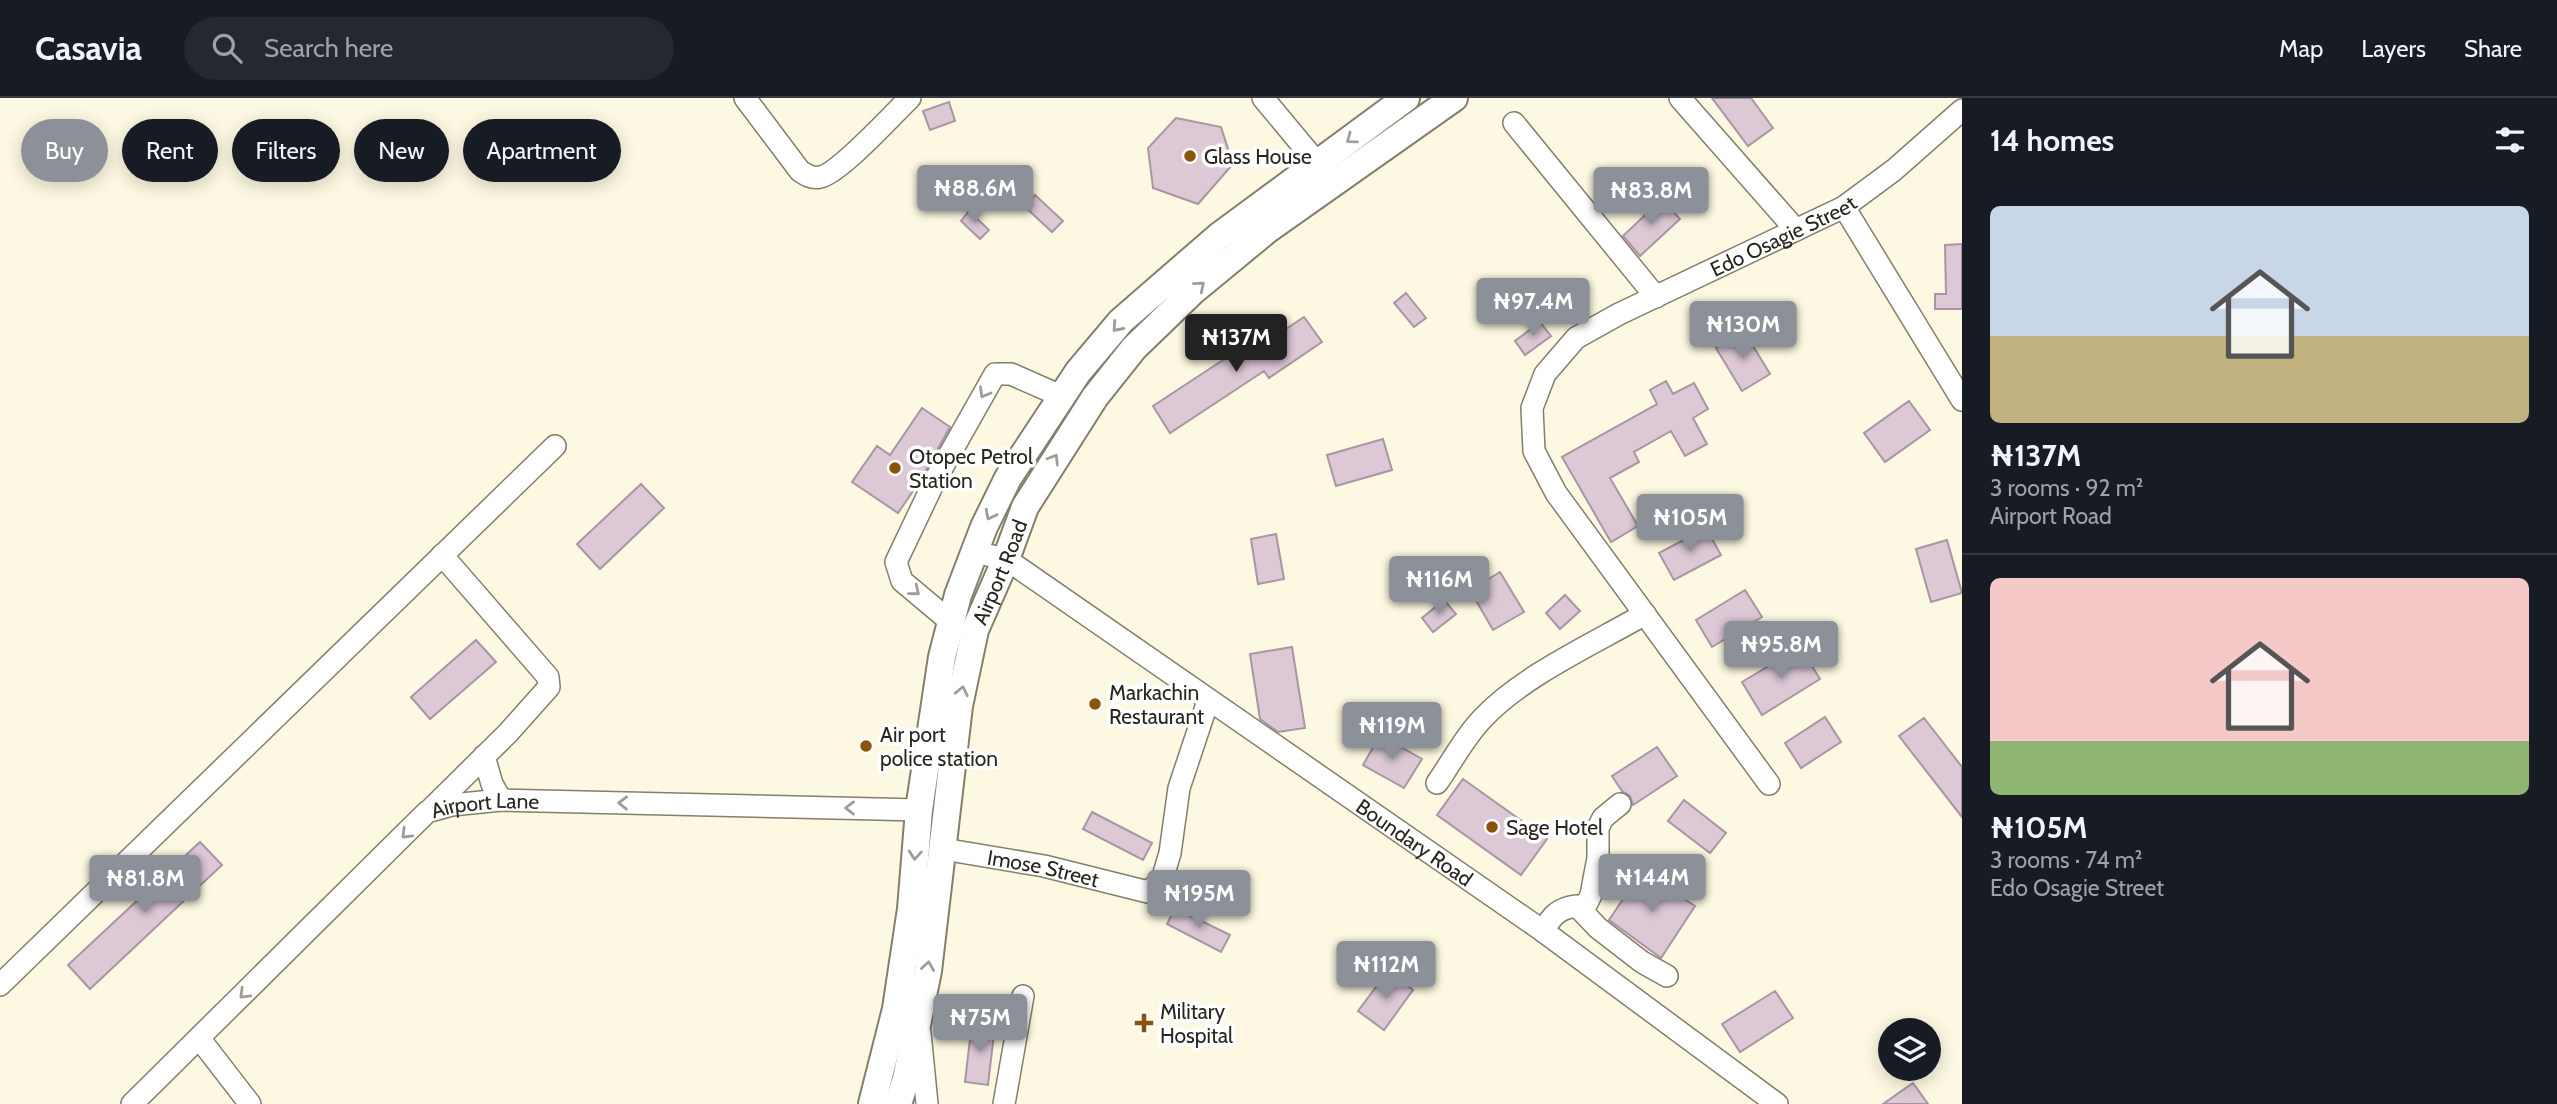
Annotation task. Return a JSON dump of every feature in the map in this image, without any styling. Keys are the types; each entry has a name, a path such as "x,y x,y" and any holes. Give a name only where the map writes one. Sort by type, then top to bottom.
{"main road":[{"name":"Airport Road","path":"898,1104 906,1079 911,909 919,810 931,719 958,594 984,527 1008,478 1078,372 1121,321 1219,236 1406,98"},
{"name":"Airport Road","path":"872,1104 907,1013 928,971 959,706 975,630 1025,507 1056,454 1095,397 1134,348 1193,291 1267,230 1454,98"}],"street":[{"path":"745,98 800,171 811,177 820,177 838,168 910,98"},
{"path":"1263,98 1318,164"},
{"path":"1680,98 1796,230"},
{"name":"Edo Osagie Street","path":"1769,784 1556,493 1534,451 1532,408 1545,374 1576,338 1844,207 1894,170 1962,110"},
{"path":"1514,123 1656,297"},
{"path":"1844,207 1962,400"},
{"path":"951,622 902,581 896,562 934,482 995,374 1012,374 1061,396"},
{"path":"0,985 555,446"},
{"name":"Boundary Road","path":"974,552 1006,559 1208,701 1377,814 1543,931 1777,1104"},
{"path":"427,813 549,687 548,677 442,555"},
{"path":"1437,783 1481,720 1500,701 1530,680 1645,614"},
{"name":"Imose Street","path":"943,849 1044,866 1148,892 1162,880 1170,853 1179,788 1208,701"},
{"path":"484,756 492,784 501,800"},
{"name":"Airport Lane","path":"132,1104 427,813 452,805 501,800 919,810"},
{"path":"1583,911 1591,895 1598,858 1598,828 1603,818 1620,804"},
{"path":"1543,931 1554,912 1577,906 1598,928 1633,956 1667,976"},
{"path":"1004,1104 1023,996"},
{"path":"907,1013 927,1104"},
{"path":"199,1038 250,1104"}],"building":[{"path":"1712,98 1751,98 1773,128 1748,146"},
{"path":"949,102 955,121 930,130 923,111"},
{"name":"Glass House","path":"1176,118 1221,127 1233,164 1198,204 1153,188 1148,148"},
{"path":"1035,195 1063,221 1052,232 1024,206"},
{"path":"1662,199 1680,219 1640,256 1623,236"},
{"path":"969,211 989,230 980,239 961,221"},
{"path":"1962,244 1962,309 1935,309 1935,294 1946,294 1945,245"},
{"path":"1406,293 1426,318 1414,327 1394,303"},
{"path":"1304,317 1322,342 1269,378 1264,371 1170,433 1153,406 1232,354 1237,361"},
{"path":"1540,322 1551,336 1525,355 1515,341"},
{"path":"1744,331 1770,374 1742,391 1716,348"},
{"path":"1666,381 1673,394 1694,383 1708,409 1693,418 1707,444 1685,456 1671,431 1634,452 1639,462 1610,478 1638,526 1611,542 1562,457 1657,404 1650,390"},
{"path":"1909,401 1930,430 1885,462 1864,433"},
{"name":"Otopec Petrol Station","path":"922,408 950,427 920,481 898,513 852,482 877,446 890,455"},
{"path":"1383,439 1392,470 1336,486 1327,455"},
{"path":"641,484 664,508 600,569 577,544"},
{"path":"1706,528 1721,555 1674,580 1659,553"},
{"path":"1276,534 1284,579 1258,584 1251,539"},
{"path":"1947,540 1962,593 1931,602 1916,549"},
{"path":"1500,572 1524,612 1493,630 1470,590"},
{"path":"1745,590 1762,617 1712,647 1696,620"},
{"path":"1565,595 1580,611 1560,629 1546,613"},
{"path":"1444,600 1456,614 1433,632 1422,618"},
{"path":"476,640 496,662 430,719 411,697"},
{"path":"1292,647 1305,728 1278,732 1260,719 1250,654"},
{"path":"1800,647 1820,679 1762,715 1742,682"},
{"path":"1825,717 1841,742 1801,768 1785,743"},
{"path":"1924,718 1962,767 1962,817 1899,736"},
{"path":"1380,735 1422,759 1404,788 1363,765"},
{"path":"1657,747 1677,776 1633,805 1630,796 1622,791 1612,776"},
{"name":"Sage Hotel","path":"1463,779 1547,839 1521,875 1437,815"},
{"path":"1684,800 1726,833 1710,853 1668,821"},
{"path":"1092,812 1152,843 1143,860 1083,829"},
{"path":"200,842 222,865 90,989 68,965"},
{"path":"1642,871 1695,906 1661,958 1609,920"},
{"path":"1175,908 1230,935 1221,952 1167,924"},
{"path":"1388,971 1413,990 1384,1030 1358,1011"},
{"path":"1775,991 1793,1018 1740,1052 1722,1024"},
{"path":"972,1022 995,1025 988,1085 965,1082"},
{"path":"1913,1083 1928,1104 1883,1104"}],"place":[{"name":"Glass House","path":"1190,156"},
{"name":"Otopec Petrol Station","path":"895,468"},
{"name":"Markachin Restaurant","path":"1095,704"},
{"name":"Air port police station","path":"866,746"},
{"name":"Sage Hotel","path":"1492,827"},
{"name":"Military Hospital","path":"1144,1023"}]}
